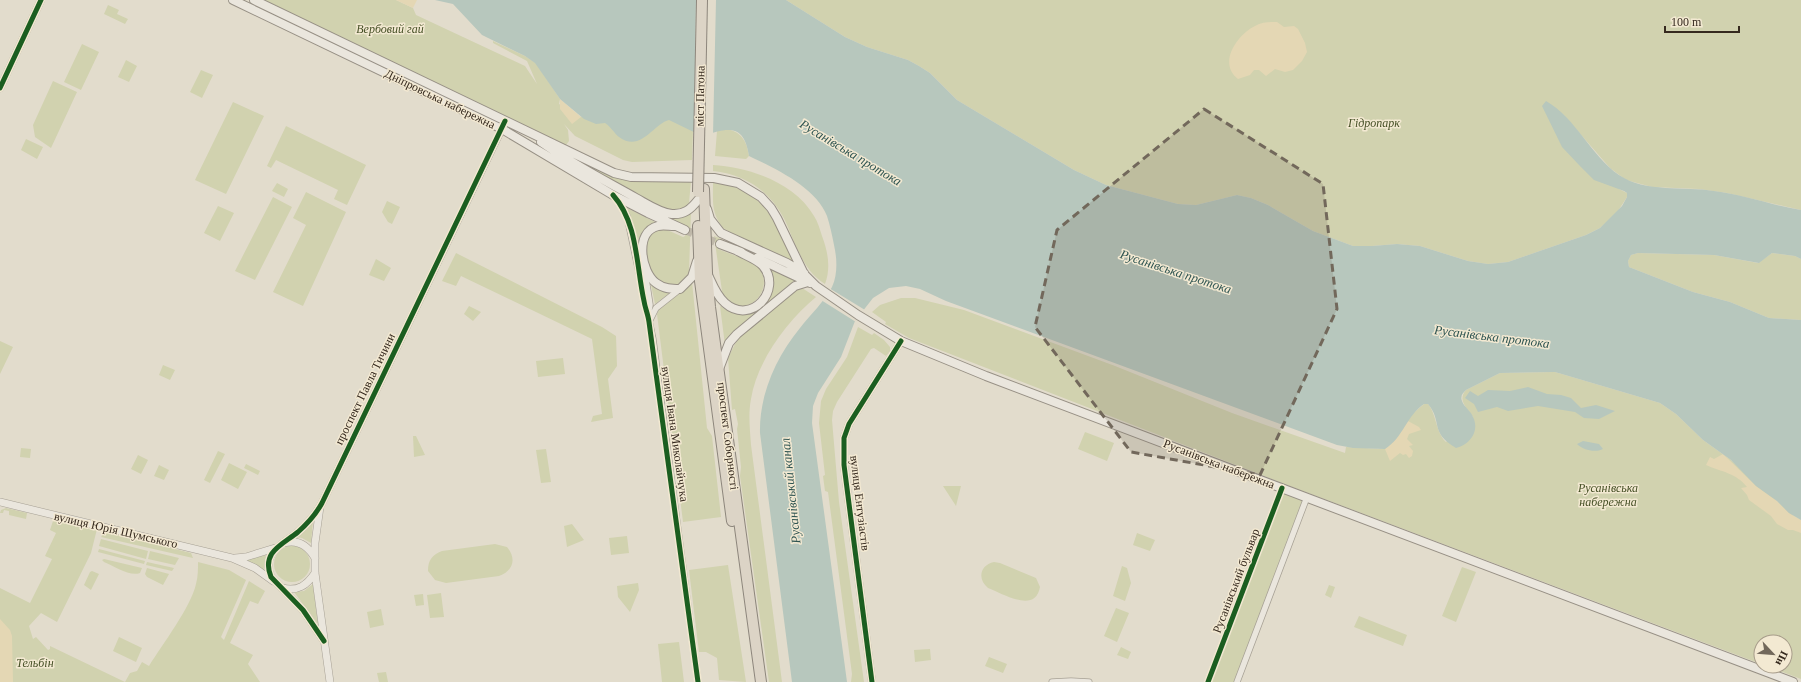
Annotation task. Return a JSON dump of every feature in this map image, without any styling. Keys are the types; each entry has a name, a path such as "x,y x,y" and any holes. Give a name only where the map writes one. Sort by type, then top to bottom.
{"highway":[{"name":"міст Патона","path":"701,196 702,0"},
{"name":"міст Патона","path":"701,196 709,0"},
{"name":"проспект Соборності","path":"701,196 698,254 702,302 754,682"},
{"name":"проспект Соборності","path":"701,196 707,273 760,682"}],"main road":[{"name":"Дніпровська набережна","path":"233,0 504,125 526,131 622,176 714,178"},
{"name":"Дніпровська набережна","path":"254,0 504,125 613,195 685,230"},
{"name":"Дніпровська набережна","path":"526,131 558,153 660,210 674,214 683,213 691,209 701,196"},
{"name":"Русанівська набережна","path":"714,178 738,184 750,190 766,203 777,218 804,274 812,284"},
{"name":"Русанівська набережна","path":"701,196 710,219 720,233 787,264 804,274"},
{"name":"вулиця Івана Миколайчука","path":"645,268 643,242 646,236 651,230 658,226 677,226"},
{"name":"Русанівська набережна","path":"720,244 774,265 812,284 901,341 972,370 1793,682"},
{"path":"707,273 715,290 726,304 745,311 756,307 763,301 768,292 769,281 767,271 762,264 736,250"},
{"path":"645,268 655,283 670,289 680,289 692,277 698,254"},
{"path":"719,369 729,343 737,334 795,286 812,284"}],"street":[{"path":"0,88 41,0"},
{"name":"проспект Павла Тичини","path":"275,548 299,531 320,507 504,125"},
{"name":"вулиця Івана Миколайчука","path":"613,195 621,203 628,216 644,301 650,322 698,682"},
{"name":"вулиця Івана Миколайчука","path":"645,268 650,305 648,315"},
{"path":"650,322 656,308 680,289"},
{"name":"вулиця Ентузіастів","path":"872,682 844,465 843,443 849,424 901,341"},
{"name":"Русанівський бульвар","path":"1208,682 1282,488"},
{"path":"1237,682 1307,497"},
{"name":"вулиця Юрія Шумського","path":"0,502 232,558 255,568 274,582"},
{"name":"проспект Павла Тичини","path":"320,507 315,573 330,682"},
{"name":"проспект Павла Тичини","path":"282,544 296,542 302,544 308,548 315,558"},
{"path":"274,582 268,570 268,562 275,548"},
{"name":"вулиця Юрія Шумського","path":"232,558 246,557 275,548"},
{"path":"282,588 299,588 309,581 315,573"},
{"name":"проспект Павла Тичини","path":"274,582 282,588 303,610 324,641"},
{"path":"1052,682 1071,680 1089,682"}],"highlighted area":[{"path":"1204,109 1323,184 1337,309 1260,475 1131,452 1035,327 1057,230"}],"green space":[{"name":"Вербовий гай","path":"264,0 396,0 413,8 416,15 525,66 537,84 527,61 493,43 493,41 525,56 536,63 560,99 559,104 581,117 643,106 693,130 692,160 632,162 623,160 575,136 564,124 568,130 569,141 566,145"},
{"name":"Гідропарк","path":"786,0 1801,0 1801,210 1727,193 1699,189 1652,187 1626,180 1610,168 1562,113 1619,189 1627,193 1627,197 1616,214 1600,228 1586,235 1508,262 1488,264 1468,261 1420,246 1397,244 1353,246 1313,231 1268,205 1251,198 1237,195 1196,205 1178,204 1106,185 1074,170 957,100 930,73 919,66 908,60 867,47 845,37"},
{"path":"108,5 119,10 117,14 128,19 125,24 104,14"},
{"path":"82,44 99,52 81,90 64,82"},
{"path":"126,60 137,66 129,82 118,77"},
{"path":"201,70 213,75 202,98 190,92"},
{"path":"53,81 77,92 51,148 35,137 33,125"},
{"path":"233,102 264,116 226,194 195,180"},
{"path":"286,126 366,165 347,205 334,199 338,190 276,160 271,168 267,166"},
{"path":"727,129 732,130 743,138 747,146 749,156 746,159 715,156 717,131"},
{"path":"26,139 43,147 37,159 21,150"},
{"path":"569,155 625,180 691,181 689,203 678,209 669,209 656,205"},
{"path":"713,165 727,166 756,173 783,186 806,204 817,221 826,248 828,272 825,284 815,276 804,262 784,219 769,198 761,190 744,179 734,175 713,171"},
{"path":"277,183 288,189 284,197 272,191"},
{"path":"713,183 731,186 756,199 773,220 793,262 724,229 715,213 713,202"},
{"path":"306,192 346,212 303,306 273,292 306,225 293,218"},
{"path":"273,197 292,207 255,280 235,271"},
{"path":"387,201 400,207 392,224 388,222 382,212"},
{"path":"218,206 234,213 220,241 204,233"},
{"path":"627,208 655,222 644,231 637,244"},
{"path":"691,212 689,272 687,277 684,281 675,285 660,282 652,274 650,268 645,246 648,237 655,230 665,229 683,237 685,236 688,229 664,217"},
{"path":"714,236 722,239 718,249 754,264 761,271 764,283 763,289 760,295 752,303 746,306 738,306 723,298"},
{"path":"456,253 602,327 616,336 617,366 608,379 613,418 591,422 593,416 602,414 592,339 461,276 456,286 442,281"},
{"path":"1638,253 1714,255 1758,263 1772,253 1795,256 1801,259 1801,320 1769,318 1730,302 1693,292 1629,267 1628,261 1631,255"},
{"path":"376,259 391,268 384,281 369,275"},
{"path":"769,266 795,280 766,304 772,285 772,276"},
{"path":"692,282 707,428 712,436 721,517 683,522 657,314 659,309"},
{"path":"651,285 670,293 655,304"},
{"path":"802,288 816,297 784,330 767,356 754,385 750,410 751,445 782,682 769,682 740,476 741,467 737,429 738,424 735,409 732,410 728,358 741,336 797,290"},
{"name":"Русанівська набережна","path":"901,298 915,298 964,310 1115,366 1232,413 1345,453 1346,447 1382,449 1399,434 1412,414 1424,404 1428,404 1431,408 1442,438 1446,442 1473,417 1463,401 1462,397 1466,390 1500,373 1555,372 1660,403 1676,414 1703,440 1731,460 1795,517 1801,520 1801,679 1788,674 1793,674 1793,634 1753,634 1753,661 1282,483 909,338 885,324 886,322 872,312 880,305"},
{"path":"469,306 481,312 473,321 464,314"},
{"path":"720,306 734,313 759,311 736,330 725,345"},
{"path":"858,327 872,335 874,333 884,340 890,347 890,351 886,356 874,348 871,349 837,402 833,411 832,420 839,502 864,682 851,682 852,674 828,492 825,491 823,476 825,475 819,423 821,401 826,389 847,357"},
{"path":"0,341 13,347 0,374"},
{"path":"563,358 565,374 538,377 536,361"},
{"path":"163,365 175,370 170,380 159,375"},
{"path":"1085,432 1114,443 1107,461 1078,449"},
{"path":"413,436 416,436 425,455 414,457"},
{"path":"21,448 31,449 30,458 20,457"},
{"path":"546,449 551,482 541,483 536,450"},
{"path":"218,451 225,454 210,483 204,480"},
{"path":"138,455 148,460 141,474 131,469"},
{"path":"229,463 247,472 238,489 221,480"},
{"path":"246,464 260,471 258,475 244,468"},
{"path":"159,465 169,470 164,480 154,476"},
{"path":"943,486 961,486 956,506"},
{"path":"1282,488 1307,497 1237,682 1208,682"},
{"path":"6,508 27,513 26,519 9,515 9,511 4,510 3,513 0,513 1,510"},
{"name":"Тельбін","path":"54,518 97,529 91,553 57,622 41,613 29,626 33,639 36,637 48,650 50,649 50,646 125,682 0,682 0,588 30,603 52,559 45,556 56,533 50,530"},
{"path":"313,521 311,543 302,538 296,537"},
{"path":"572,524 584,540 567,547 564,526"},
{"path":"105,532 191,553 193,558 101,537"},
{"path":"1137,533 1155,540 1150,551 1133,545"},
{"path":"627,536 629,553 611,555 609,538"},
{"path":"101,539 148,551 146,559 99,546"},
{"path":"495,544 507,547 512,556 512,564 508,571 504,574 499,576 446,583 435,580 428,571 431,558 442,551"},
{"path":"295,546 305,551 309,557 309,571 305,577 299,581 289,582 279,577 275,571 274,561 279,551 285,547"},
{"path":"99,549 145,561 144,564 98,552"},
{"path":"150,551 179,558 175,565 148,559"},
{"path":"266,555 264,570 244,559"},
{"path":"104,559 142,568 140,573 132,574 104,562 102,560"},
{"path":"147,562 174,568 172,571 146,565"},
{"path":"198,562 229,570 246,580 221,637 224,640 249,581 265,591 258,604 250,601 230,643 253,655 248,664 260,682 125,682 130,673 137,671 142,662 149,666 176,626 193,593 198,576"},
{"path":"994,562 1000,563 1036,578 1040,587 1037,595 1026,601 1018,600 988,588 982,581 981,577 983,569"},
{"path":"728,565 746,682 719,680 717,658 706,652 699,652 689,570"},
{"path":"1122,566 1127,568 1131,583 1125,601 1113,596"},
{"path":"1462,567 1476,572 1456,622 1442,616"},
{"path":"147,568 169,574 163,585 147,577 145,574"},
{"path":"92,571 99,574 91,590 84,585 90,572"},
{"path":"638,583 639,590 630,612 618,597 617,586"},
{"path":"313,584 318,624 294,592 304,591"},
{"path":"1329,585 1335,587 1331,598 1325,595"},
{"path":"441,593 444,617 430,618 427,595"},
{"path":"423,594 424,605 416,606 414,595"},
{"path":"1116,608 1129,613 1117,642 1104,636"},
{"path":"381,609 384,625 370,628 367,612"},
{"path":"1359,616 1407,635 1403,646 1354,627"},
{"path":"119,637 142,648 136,662 113,651"},
{"path":"679,642 684,682 662,682 658,644"},
{"path":"1121,647 1131,652 1128,659 1117,655"},
{"path":"930,649 931,660 915,662 914,650"},
{"path":"989,657 1007,664 1003,673 985,666"},
{"path":"386,672 388,682 379,682 377,673"}],"sand":[{"path":"396,0 417,0 413,8"},
{"path":"1266,22 1277,22 1284,27 1294,26 1298,29 1305,43 1307,52 1302,61 1293,70 1285,72 1275,69 1266,76 1259,70 1254,70 1250,75 1238,79 1232,72 1229,65 1232,50 1237,42 1242,35 1258,25"},
{"path":"560,99 581,117 572,124 560,109"},
{"path":"1408,421 1419,427 1421,430 1409,434 1407,439 1413,445 1409,446 1413,451 1412,456 1409,458 1406,454 1403,455 1400,453 1390,461 1385,449 1399,434"},
{"path":"1723,454 1756,486 1777,501 1789,513 1801,520 1801,533 1788,530 1777,524 1771,516 1749,500 1741,488 1747,487 1743,482 1728,473 1706,465 1710,457 1714,459"},
{"path":"0,619 10,630 12,636 13,682 0,682"}],"water":[{"path":"435,0 786,0 845,37 867,47 908,60 919,66 930,73 957,100 1074,170 1106,185 1178,204 1196,205 1237,195 1251,198 1268,205 1313,231 1353,246 1397,244 1420,246 1468,261 1488,264 1508,262 1586,235 1600,228 1622,206 1627,197 1627,193 1624,191 1594,180 1562,147 1542,106 1546,101 1557,108 1566,117 1609,167 1629,181 1653,187 1725,193 1801,210 1801,259 1795,256 1772,253 1759,263 1714,255 1638,253 1631,255 1628,261 1629,267 1693,292 1730,302 1769,318 1801,320 1801,520 1789,513 1777,501 1756,486 1731,460 1703,440 1676,414 1660,403 1555,372 1500,373 1466,390 1461,399 1472,415 1475,422 1475,427 1469,441 1466,444 1456,448 1442,437 1432,410 1428,404 1424,404 1413,414 1396,439 1385,449 1353,448 1337,445 946,301 920,289 906,286 889,288 873,298 855,321 841,357 818,393 813,406 812,423 847,682 792,682 760,433 760,419 766,391 783,351 825,298 834,282 836,255 827,216 822,206 804,187 770,166 749,156 747,145 739,133 727,130 702,136 669,120 640,140 634,142 627,141 619,137 605,123 596,124 584,119 560,99 535,63 525,56 482,35 453,4"},
{"path":"1528,387 1547,394 1561,395 1571,398 1581,408 1596,405 1615,411 1599,419 1584,418 1575,412 1538,406 1508,411 1497,407 1478,412 1474,404 1465,398 1470,391 1478,396 1488,390 1510,391"},
{"path":"1583,441 1599,444 1603,449 1596,451 1582,448 1577,444"}],"pier":[{"path":"696,0 716,0 713,135 702,138 694,134"},
{"path":"829,288 865,310 856,322 821,300"}],"tunnel":[{"path":"685,230 720,244"}],"cycle path":[{"path":"0,88 41,0"},
{"path":"324,641 303,610 271,577 269,568 271,555 280,545 305,526 322,503 505,121"},
{"path":"613,195 621,206 632,231 644,304 649,319 698,682"},
{"path":"872,682 844,465 844,438 849,424 901,341"},
{"path":"1208,682 1282,488"}],"water label":[{"name":"Русанівська протока","path":"851,152"},
{"name":"Русанівська протока","path":"1176,271"},
{"name":"Русанівська протока","path":"1492,336"},
{"name":"Русанівський канал","path":"790,491"}]}
